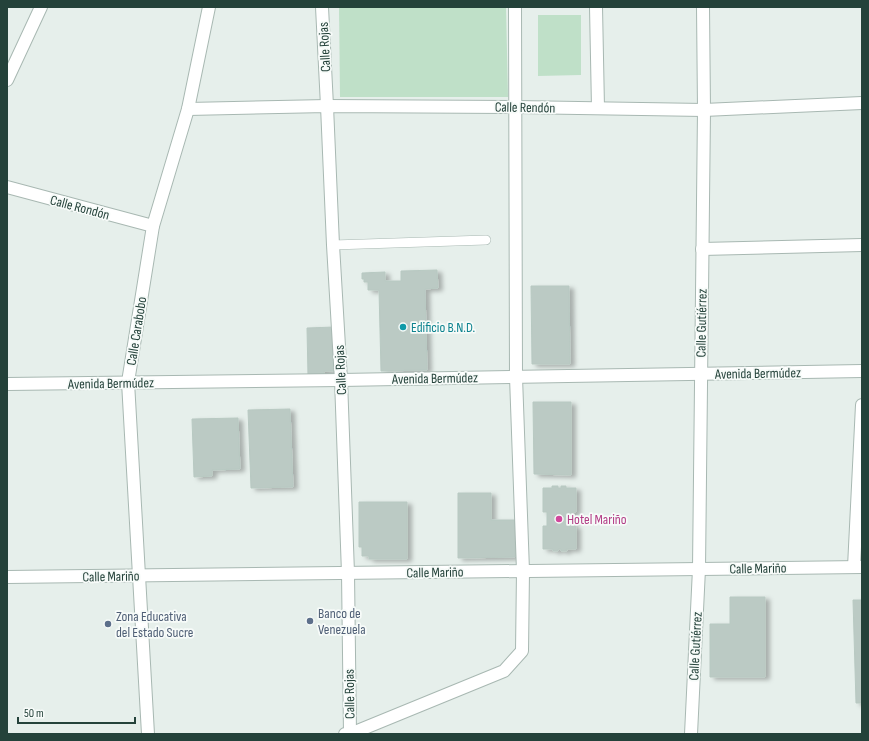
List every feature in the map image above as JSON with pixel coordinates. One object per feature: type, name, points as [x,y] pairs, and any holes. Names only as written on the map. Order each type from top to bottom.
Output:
[{"type":"street","points":[[7,80],[41,7]]},
{"type":"street","name":"Calle Carabobo","points":[[148,734],[128,382],[153,226],[188,110],[209,7]]},
{"type":"street","name":"Calle Rojas","points":[[322,7],[341,380],[348,573],[350,734]]},
{"type":"street","points":[[345,734],[350,734],[504,671],[522,651],[523,571],[516,377],[515,7]]},
{"type":"street","points":[[596,7],[598,108]]},
{"type":"street","name":"Calle Gutiérrez","points":[[691,734],[699,569],[704,110],[703,7]]},
{"type":"street","name":"Calle Rendón","points":[[188,110],[327,106],[704,110],[862,103]]},
{"type":"street","name":"Calle Rondón","points":[[7,187],[153,226]]},
{"type":"street","points":[[702,249],[862,245]]},
{"type":"street","name":"Avenida Bermúdez","points":[[7,384],[862,372]]},
{"type":"street","points":[[858,567],[862,404]]},
{"type":"street","name":"Calle Mariño","points":[[7,577],[858,567]]},
{"type":"lane","points":[[333,245],[486,240]]},
{"type":"green space","points":[[339,7],[506,7],[508,97],[340,97]]},
{"type":"green space","points":[[538,15],[581,15],[581,75],[538,76]]},
{"type":"building","name":"Edificio B.N.D.","points":[[437,270],[438,288],[425,289],[427,370],[381,371],[379,290],[368,290],[368,282],[364,282],[364,279],[362,279],[362,273],[385,272],[385,281],[401,281],[401,271]]},
{"type":"building","points":[[531,286],[569,286],[570,364],[532,364]]},
{"type":"building","points":[[334,327],[336,371],[324,371],[324,375],[308,376],[307,328]]},
{"type":"building","points":[[533,402],[571,402],[571,475],[534,474]]},
{"type":"building","points":[[290,409],[293,487],[251,488],[248,410]]},
{"type":"building","points":[[238,418],[240,469],[212,470],[212,476],[194,477],[192,419]]},
{"type":"building","name":"Hotel Mariño","points":[[552,486],[558,486],[558,488],[561,488],[561,486],[566,486],[566,488],[576,488],[576,512],[572,512],[572,526],[576,526],[576,549],[566,549],[567,551],[561,551],[561,549],[558,549],[558,551],[553,551],[553,549],[543,549],[543,526],[547,526],[547,512],[543,512],[543,488],[552,488]]},
{"type":"building","points":[[458,493],[491,493],[491,520],[515,520],[515,557],[458,558]]},
{"type":"building","points":[[359,502],[407,502],[407,559],[369,559],[369,556],[362,556],[362,547],[359,547]]},
{"type":"building","points":[[730,597],[765,597],[765,677],[710,677],[710,624],[730,624]]},
{"type":"building","points":[[853,600],[862,600],[862,703],[856,703]]},
{"type":"place","name":"Edificio B.N.D.","points":[[403,327]]},
{"type":"place","name":"Hotel Mariño","points":[[559,519]]},
{"type":"place","name":"Banco de Venezuela","points":[[310,621]]},
{"type":"place","name":"Zona Educativa del Estado Sucre","points":[[108,624]]}]
